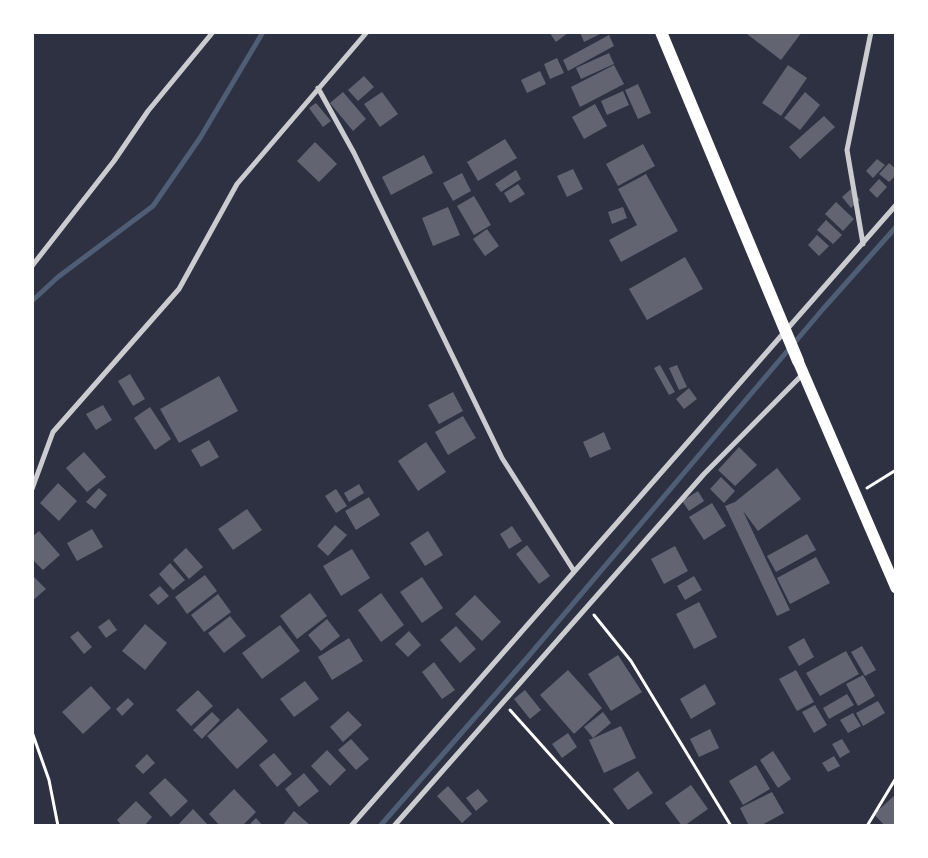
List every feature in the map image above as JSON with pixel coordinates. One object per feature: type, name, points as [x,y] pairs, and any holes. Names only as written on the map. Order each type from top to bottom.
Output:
[{"type":"highway","points":[[661,32],[801,367]]},
{"type":"main road","points":[[801,367],[896,588]]},
{"type":"street","points":[[32,266],[114,161],[148,111],[213,32]]},
{"type":"street","points":[[32,489],[54,432],[179,289],[237,184],[367,32]]},
{"type":"street","points":[[863,244],[847,150],[870,32]]},
{"type":"street","points":[[318,88],[354,153],[502,458],[574,571]]},
{"type":"street","points":[[351,826],[896,206]]},
{"type":"street","points":[[394,826],[704,474],[801,367]]},
{"type":"path","points":[[855,495],[896,470]]},
{"type":"path","points":[[587,606],[631,662],[731,826]]},
{"type":"path","points":[[503,702],[614,826]]},
{"type":"path","points":[[32,732],[49,780],[58,826]]},
{"type":"path","points":[[867,826],[896,778]]},
{"type":"building","points":[[549,32],[569,32],[556,42]]},
{"type":"building","points":[[580,32],[604,32],[584,42]]},
{"type":"building","points":[[749,32],[802,32],[781,60],[747,34]]},
{"type":"building","points":[[609,35],[614,46],[568,71],[563,60]]},
{"type":"building","points":[[609,53],[614,64],[581,79],[576,68]]},
{"type":"building","points":[[557,58],[564,73],[550,79],[544,64]]},
{"type":"building","points":[[614,65],[624,84],[580,107],[571,87]]},
{"type":"building","points":[[788,65],[807,78],[781,116],[762,103]]},
{"type":"building","points":[[540,71],[546,84],[527,93],[521,80]]},
{"type":"building","points":[[364,76],[374,87],[358,101],[348,90]]},
{"type":"building","points":[[638,84],[651,113],[638,119],[625,90]]},
{"type":"building","points":[[623,91],[629,105],[607,115],[601,101]]},
{"type":"building","points":[[343,92],[366,119],[353,131],[330,103]]},
{"type":"building","points":[[382,92],[398,114],[380,127],[364,104]]},
{"type":"building","points":[[805,92],[820,105],[800,130],[784,118]]},
{"type":"building","points":[[316,103],[331,121],[323,127],[309,108]]},
{"type":"building","points":[[595,104],[607,126],[584,139],[572,117]]},
{"type":"building","points":[[824,116],[835,127],[800,159],[789,147]]},
{"type":"building","points":[[505,139],[517,158],[478,181],[467,162]]},
{"type":"building","points":[[315,142],[337,164],[319,182],[297,161]]},
{"type":"building","points":[[643,144],[655,166],[618,186],[606,164]]},
{"type":"building","points":[[424,155],[433,173],[391,195],[382,177]]},
{"type":"building","points":[[877,159],[885,165],[873,178],[866,171]]},
{"type":"building","points":[[889,163],[896,169],[896,175],[889,182],[879,174]]},
{"type":"building","points":[[573,169],[583,189],[567,197],[557,176]]},
{"type":"building","points":[[516,170],[521,179],[501,192],[495,184]]},
{"type":"building","points":[[462,173],[471,191],[453,201],[443,183]]},
{"type":"building","points":[[646,174],[678,231],[621,262],[609,240],[637,225],[618,189]]},
{"type":"building","points":[[879,179],[887,187],[877,198],[869,190]]},
{"type":"building","points":[[518,184],[525,194],[510,203],[504,193]]},
{"type":"building","points":[[851,189],[860,200],[851,208],[842,197]]},
{"type":"building","points":[[474,196],[491,225],[474,235],[457,206]]},
{"type":"building","points":[[836,202],[854,219],[843,231],[825,214]]},
{"type":"building","points":[[448,207],[460,235],[433,246],[422,218]]},
{"type":"building","points":[[623,207],[627,218],[612,224],[608,212]]},
{"type":"building","points":[[826,220],[842,235],[833,244],[817,230]]},
{"type":"building","points":[[487,229],[499,246],[485,256],[473,239]]},
{"type":"building","points":[[817,235],[829,246],[819,256],[808,245]]},
{"type":"building","points":[[685,257],[703,289],[647,320],[629,289]]},
{"type":"building","points":[[660,365],[675,392],[669,395],[654,368]]},
{"type":"building","points":[[677,365],[687,387],[679,390],[669,368]]},
{"type":"building","points":[[130,374],[145,399],[133,406],[118,381]]},
{"type":"building","points":[[219,376],[238,411],[179,443],[160,409]]},
{"type":"building","points":[[689,388],[697,399],[684,409],[676,399]]},
{"type":"building","points":[[453,392],[463,411],[439,424],[428,405]]},
{"type":"building","points":[[103,405],[112,420],[96,430],[86,414]]},
{"type":"building","points":[[150,407],[171,439],[155,450],[134,418]]},
{"type":"building","points":[[463,416],[476,438],[448,455],[435,432]]},
{"type":"building","points":[[604,432],[611,449],[590,458],[583,442]]},
{"type":"building","points":[[209,440],[219,457],[201,467],[191,450]]},
{"type":"building","points":[[426,442],[446,472],[418,491],[398,461]]},
{"type":"building","points":[[739,447],[757,465],[735,486],[718,470]]},
{"type":"building","points":[[84,452],[106,477],[87,492],[66,468]]},
{"type":"building","points":[[777,468],[801,499],[758,531],[743,511],[790,610],[777,616],[725,506],[735,502]]},
{"type":"building","points":[[721,477],[735,491],[724,503],[710,489]]},
{"type":"building","points":[[58,483],[77,501],[59,521],[40,503]]},
{"type":"building","points":[[359,484],[364,493],[349,502],[344,493]]},
{"type":"building","points":[[99,488],[107,495],[95,509],[86,502]]},
{"type":"building","points":[[336,489],[347,506],[336,513],[325,496]]},
{"type":"building","points":[[698,491],[704,501],[689,511],[682,501]]},
{"type":"building","points":[[369,497],[380,515],[356,530],[345,511]]},
{"type":"building","points":[[712,503],[726,526],[704,540],[689,517]]},
{"type":"building","points":[[247,509],[262,530],[233,550],[218,529]]},
{"type":"building","points":[[335,525],[347,535],[328,556],[317,546]]},
{"type":"building","points":[[512,526],[522,541],[509,549],[500,534]]},
{"type":"building","points":[[92,529],[103,547],[77,561],[67,543]]},
{"type":"building","points":[[39,531],[60,555],[43,570],[32,559],[32,537]]},
{"type":"building","points":[[428,531],[443,555],[425,566],[410,543]]},
{"type":"building","points":[[807,534],[816,550],[776,572],[767,556]]},
{"type":"building","points":[[527,545],[550,576],[539,584],[516,554]]},
{"type":"building","points":[[675,546],[688,571],[664,584],[651,559]]},
{"type":"building","points":[[186,548],[203,567],[189,579],[173,560]]},
{"type":"building","points":[[352,549],[370,578],[341,596],[323,566]]},
{"type":"building","points":[[816,557],[830,583],[790,604],[777,578]]},
{"type":"building","points":[[170,563],[185,580],[173,590],[159,574]]},
{"type":"building","points":[[32,575],[46,589],[32,601]]},
{"type":"building","points":[[205,575],[217,591],[187,614],[175,597]]},
{"type":"building","points":[[694,576],[702,590],[685,600],[677,586]]},
{"type":"building","points":[[422,577],[443,608],[422,623],[400,592]]},
{"type":"building","points":[[160,586],[169,596],[158,605],[149,595]]},
{"type":"building","points":[[310,593],[327,616],[297,639],[280,616]]},
{"type":"building","points":[[381,593],[404,625],[381,642],[358,610]]},
{"type":"building","points":[[218,594],[231,612],[204,632],[191,615]]},
{"type":"building","points":[[475,595],[501,622],[482,641],[455,614]]},
{"type":"building","points":[[699,602],[717,637],[694,649],[676,614]]},
{"type":"building","points":[[230,616],[246,636],[224,653],[208,633]]},
{"type":"building","points":[[109,619],[117,630],[106,638],[98,627]]},
{"type":"building","points":[[327,619],[340,636],[321,651],[308,635]]},
{"type":"building","points":[[145,624],[167,643],[145,670],[122,651]]},
{"type":"building","points":[[280,625],[300,651],[262,679],[242,653]]},
{"type":"building","points":[[456,626],[476,649],[460,663],[440,640]]},
{"type":"building","points":[[78,631],[92,647],[84,654],[70,637]]},
{"type":"building","points":[[409,631],[421,645],[408,657],[395,644]]},
{"type":"building","points":[[349,638],[363,661],[332,680],[318,657]]},
{"type":"building","points":[[804,638],[814,657],[799,666],[788,647]]},
{"type":"building","points":[[862,646],[876,670],[865,676],[851,652]]},
{"type":"building","points":[[846,651],[859,674],[820,696],[806,673]]},
{"type":"building","points":[[618,655],[642,692],[611,711],[588,674]]},
{"type":"building","points":[[434,662],[455,690],[442,699],[422,672]]},
{"type":"building","points":[[568,670],[602,708],[574,734],[540,695]]},
{"type":"building","points":[[796,670],[814,702],[797,711],[779,679]]},
{"type":"building","points":[[863,675],[875,696],[858,706],[846,684]]},
{"type":"building","points":[[305,681],[319,699],[294,717],[280,699]]},
{"type":"building","points":[[705,684],[716,704],[691,719],[680,699]]},
{"type":"building","points":[[91,686],[111,708],[83,734],[62,712]]},
{"type":"building","points":[[198,690],[213,706],[191,726],[176,710]]},
{"type":"building","points":[[525,690],[541,710],[530,719],[514,699]]},
{"type":"building","points":[[847,694],[854,705],[829,719],[823,708]]},
{"type":"building","points":[[128,698],[134,704],[122,716],[116,709]]},
{"type":"building","points":[[878,701],[885,713],[863,726],[856,713]]},
{"type":"building","points":[[815,705],[827,725],[814,733],[802,712]]},
{"type":"building","points":[[238,708],[268,741],[237,769],[207,736]]},
{"type":"building","points":[[348,711],[362,725],[343,742],[330,727]]},
{"type":"building","points":[[212,712],[220,720],[202,739],[193,730]]},
{"type":"building","points":[[603,712],[611,723],[593,738],[584,727]]},
{"type":"building","points":[[853,713],[861,726],[848,733],[840,720]]},
{"type":"building","points":[[621,726],[636,758],[604,773],[589,740]]},
{"type":"building","points":[[710,729],[719,748],[699,757],[690,739]]},
{"type":"building","points":[[568,733],[577,747],[562,758],[552,744]]},
{"type":"building","points":[[351,739],[369,759],[356,770],[338,750]]},
{"type":"building","points":[[842,739],[850,752],[840,758],[832,744]]},
{"type":"building","points":[[327,750],[346,770],[330,786],[311,766]]},
{"type":"building","points":[[773,751],[791,779],[778,788],[760,760]]},
{"type":"building","points":[[274,753],[292,774],[277,787],[259,765]]},
{"type":"building","points":[[147,754],[155,763],[143,774],[135,766]]},
{"type":"building","points":[[834,756],[840,766],[828,772],[822,763]]},
{"type":"building","points":[[756,765],[770,789],[743,805],[729,781]]},
{"type":"building","points":[[638,771],[653,793],[628,810],[613,789]]},
{"type":"building","points":[[304,773],[319,791],[299,807],[285,789]]},
{"type":"building","points":[[165,778],[188,801],[171,817],[149,793]]},
{"type":"building","points":[[691,785],[708,809],[682,826],[665,803]]},
{"type":"building","points":[[448,786],[472,814],[462,823],[437,796]]},
{"type":"building","points":[[234,789],[256,812],[242,826],[220,826],[209,814]]},
{"type":"building","points":[[478,789],[488,801],[476,811],[466,798]]},
{"type":"building","points":[[772,792],[784,813],[760,826],[749,826],[740,808]]},
{"type":"building","points":[[896,794],[896,826],[885,826],[874,814]]},
{"type":"building","points":[[136,801],[152,817],[144,826],[122,826],[117,820]]},
{"type":"building","points":[[193,809],[209,826],[177,826]]},
{"type":"building","points":[[294,811],[311,826],[282,826]]},
{"type":"building","points":[[256,818],[263,826],[248,826]]},
{"type":"waterway","points":[[32,301],[58,277],[153,206],[200,138],[263,32]]},
{"type":"waterway","points":[[380,826],[527,658],[823,309],[896,227]]}]
